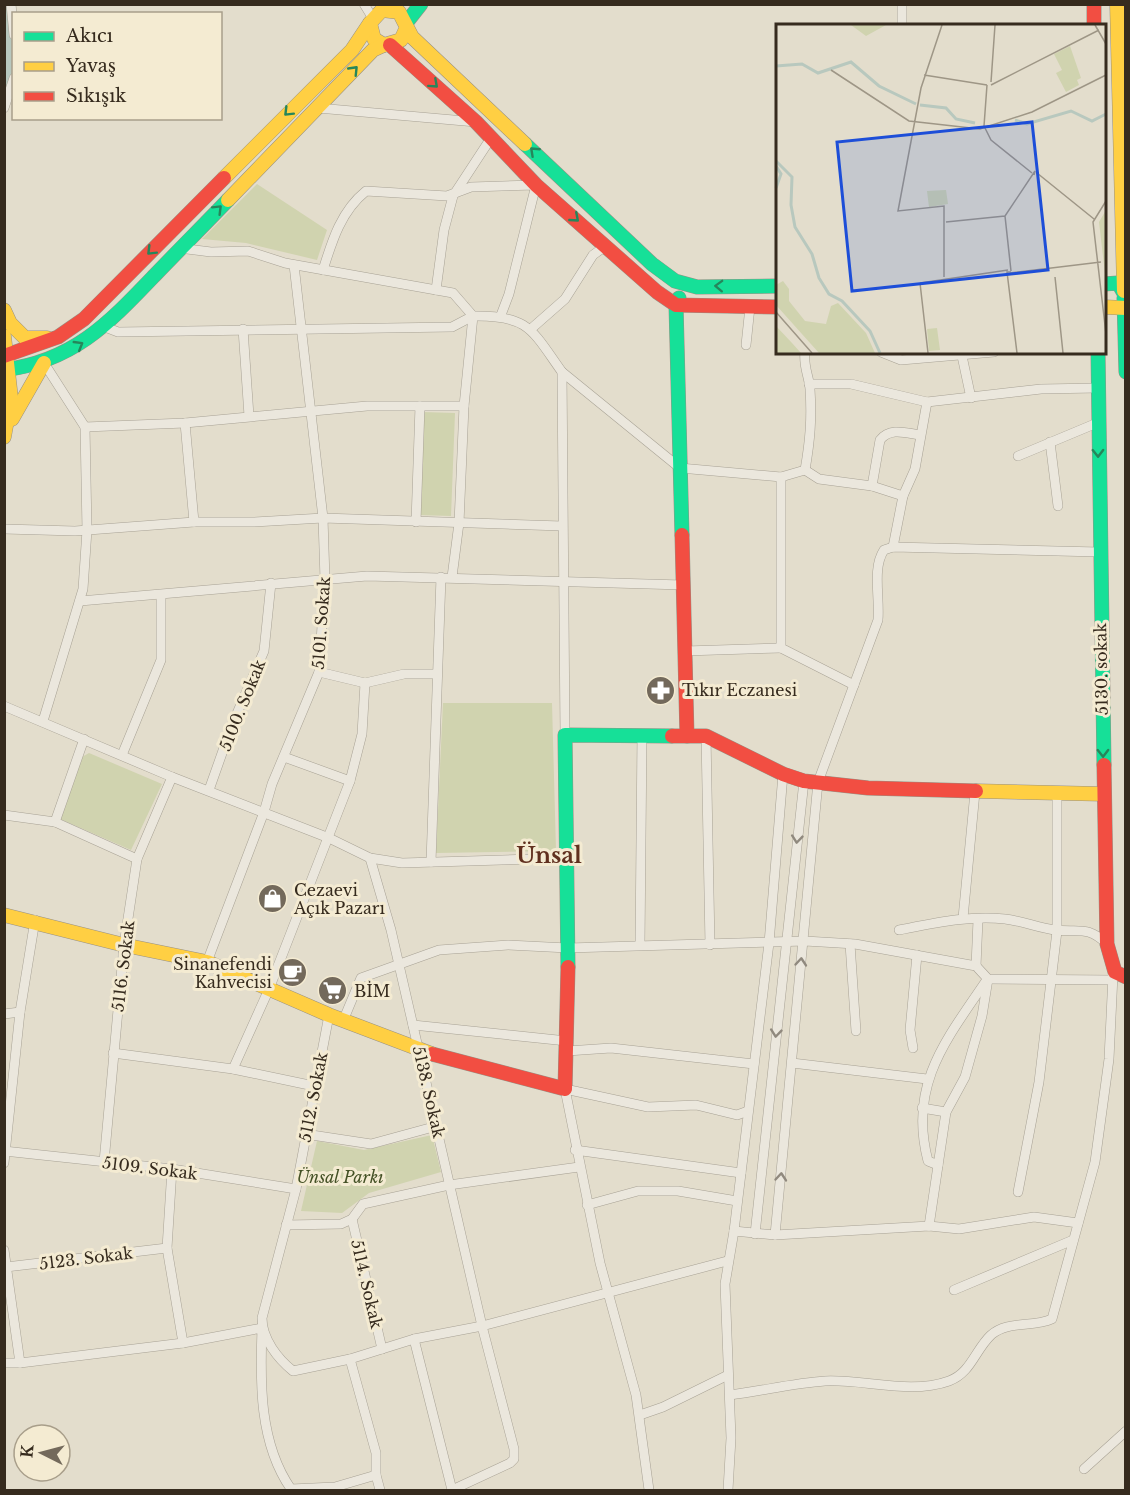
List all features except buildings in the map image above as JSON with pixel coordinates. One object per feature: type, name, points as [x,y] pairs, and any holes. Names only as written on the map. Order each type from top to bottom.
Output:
[{"type":"main road","points":[[6,363],[44,363],[76,347],[105,327],[373,50],[400,40],[406,26],[421,4]]},
{"type":"main road","points":[[1094,4],[1094,24]]},
{"type":"main road","points":[[1117,4],[1115,295],[1125,372]]},
{"type":"main road","points":[[380,11],[399,12],[406,26],[652,264],[674,280],[685,284],[776,286]]},
{"type":"main road","points":[[380,11],[374,39],[387,45],[476,122],[536,185],[607,245],[657,292],[676,304],[776,307]]},
{"type":"main road","points":[[6,363],[58,337],[84,319],[352,50],[380,11]]},
{"type":"main road","points":[[685,284],[676,304],[687,736]]},
{"type":"main road","points":[[4,310],[10,323],[25,338],[58,337]]},
{"type":"main road","points":[[4,336],[11,398],[4,438]]},
{"type":"main road","name":"5130. sokak","points":[[1098,354],[1097,423],[1107,944],[1117,976]]},
{"type":"main road","points":[[4,438],[22,397],[44,363]]},
{"type":"main road","points":[[4,915],[35,920],[124,945],[207,962],[343,1021],[420,1051],[565,1089],[568,948],[565,735],[706,736],[783,774],[811,781],[868,788],[1104,794]]},
{"type":"street","points":[[364,4],[380,11]]},
{"type":"street","points":[[902,4],[902,24]]},
{"type":"street","points":[[4,108],[12,84]]},
{"type":"street","points":[[318,108],[476,122]]},
{"type":"street","points":[[436,290],[444,230],[457,192],[491,138]]},
{"type":"street","points":[[323,270],[335,232],[354,200],[366,191],[447,196],[471,187],[536,185],[509,294],[501,315]]},
{"type":"street","points":[[532,328],[565,299],[593,255],[607,245]]},
{"type":"street","points":[[179,248],[211,252],[248,251],[294,265],[453,293],[473,316],[464,406],[459,523],[452,577]]},
{"type":"street","name":"5101. Sokak","points":[[207,962],[264,812],[272,784],[319,672],[324,580],[323,518],[294,265]]},
{"type":"street","points":[[746,345],[750,307]]},
{"type":"street","points":[[105,327],[118,333],[452,327],[473,316],[501,315],[532,328],[562,372],[680,468],[781,477],[805,470],[819,479],[872,486],[903,496]]},
{"type":"street","points":[[243,329],[249,416]]},
{"type":"street","points":[[805,354],[803,363],[809,384],[812,428],[805,470]]},
{"type":"street","points":[[886,354],[902,360],[978,354]]},
{"type":"street","points":[[962,356],[971,398]]},
{"type":"street","points":[[43,721],[80,601],[87,530],[85,427],[44,363]]},
{"type":"street","points":[[562,372],[565,735]]},
{"type":"street","points":[[809,384],[851,384],[927,402],[1041,389],[1097,388]]},
{"type":"street","points":[[893,547],[903,496],[915,469],[927,402]]},
{"type":"street","points":[[85,427],[185,423],[367,406],[464,406]]},
{"type":"street","points":[[416,522],[420,406]]},
{"type":"street","points":[[185,423],[194,522]]},
{"type":"street","points":[[1018,456],[1097,423]]},
{"type":"street","points":[[872,486],[879,440],[884,434],[893,432],[920,435]]},
{"type":"street","points":[[1050,442],[1058,506]]},
{"type":"street","points":[[781,477],[781,648]]},
{"type":"street","points":[[4,529],[87,530],[194,522],[254,522],[323,518],[562,525]]},
{"type":"street","points":[[755,1234],[785,942],[811,781],[854,685],[878,620],[880,596],[877,561],[884,550],[893,547],[1099,552]]},
{"type":"street","points":[[80,601],[160,596],[271,583],[367,576],[683,585]]},
{"type":"street","points":[[431,862],[436,674],[442,623],[441,577]]},
{"type":"street","name":"5100. Sokak","points":[[209,790],[232,725],[264,651],[271,583]]},
{"type":"street","points":[[122,754],[161,660],[160,596]]},
{"type":"street","points":[[685,651],[781,648],[854,685]]},
{"type":"street","points":[[319,672],[365,683],[404,674],[436,674]]},
{"type":"street","points":[[233,1069],[269,989],[350,781],[362,734],[365,683]]},
{"type":"street","points":[[4,706],[172,777],[329,838],[370,858],[402,863],[567,858]]},
{"type":"street","points":[[640,945],[642,734]]},
{"type":"street","points":[[706,736],[710,945]]},
{"type":"street","points":[[55,822],[84,740]]},
{"type":"street","points":[[284,757],[350,781]]},
{"type":"street","points":[[728,1491],[730,1395],[727,1261],[734,1231],[769,943],[783,774]]},
{"type":"street","name":"5116. Sokak","points":[[104,1162],[124,945],[137,859],[172,777]]},
{"type":"street","points":[[775,1235],[803,942],[811,781]]},
{"type":"street","points":[[963,918],[975,792]]},
{"type":"street","points":[[1018,1192],[1039,1082],[1057,931],[1057,793]]},
{"type":"street","points":[[4,815],[55,822],[137,859]]},
{"type":"street","name":"5138. Sokak","points":[[370,858],[391,930],[482,1326],[514,1449],[514,1459],[510,1463],[452,1490],[414,1339]]},
{"type":"street","points":[[899,930],[963,918],[1004,919],[1057,931],[1083,930],[1098,935],[1107,944]]},
{"type":"street","points":[[4,1163],[20,1012],[35,920]]},
{"type":"street","points":[[976,966],[978,920]]},
{"type":"street","points":[[343,1021],[362,978],[439,951],[508,945],[568,948],[785,942],[850,944],[976,966],[988,979],[1051,980],[1117,976],[1109,1059],[1095,1162],[1052,1318],[1042,1323],[1008,1326],[992,1335],[959,1377],[934,1384],[888,1386],[826,1381],[730,1395]]},
{"type":"street","points":[[850,944],[856,1031]]},
{"type":"street","points":[[914,1047],[910,1030],[917,955]]},
{"type":"street","points":[[938,1165],[928,1161],[924,1144],[922,1108],[927,1079],[962,1017],[988,979]]},
{"type":"street","points":[[929,1226],[946,1112],[965,1077],[982,1016],[988,979]]},
{"type":"street","points":[[4,1014],[20,1012]]},
{"type":"street","name":"5112. Sokak","points":[[329,1015],[296,1189],[262,1323],[263,1404],[271,1451],[280,1473],[291,1489],[335,1487],[376,1475]]},
{"type":"street","points":[[413,1025],[567,1046],[611,1048],[754,1064]]},
{"type":"street","points":[[113,1053],[233,1069],[314,1086]]},
{"type":"street","points":[[792,1063],[927,1079]]},
{"type":"street","points":[[649,1491],[640,1415],[587,1205],[565,1089],[648,1107],[696,1105],[737,1115],[748,1111]]},
{"type":"street","points":[[922,1108],[946,1112]]},
{"type":"street","points":[[305,1134],[371,1144],[437,1126]]},
{"type":"street","points":[[576,1150],[741,1173]]},
{"type":"street","name":"5109. Sokak","points":[[5,1151],[172,1169],[296,1189]]},
{"type":"street","points":[[286,1225],[341,1224],[352,1219],[363,1204],[449,1185],[579,1167]]},
{"type":"street","points":[[172,1169],[167,1248],[183,1342]]},
{"type":"street","points":[[587,1205],[638,1191],[678,1191],[737,1202]]},
{"type":"street","points":[[734,1231],[775,1235],[929,1226],[959,1229],[1034,1217],[1078,1223]]},
{"type":"street","name":"5114. Sokak","points":[[352,1219],[382,1349]]},
{"type":"street","points":[[954,1290],[1073,1240]]},
{"type":"street","name":"5123. Sokak","points":[[6,1267],[167,1248]]},
{"type":"street","points":[[4,1250],[20,1364]]},
{"type":"street","points":[[4,1363],[20,1364],[183,1342],[262,1323],[279,1360],[293,1371],[350,1359],[414,1339],[482,1326],[727,1261]]},
{"type":"street","points":[[350,1359],[376,1453],[376,1475],[380,1491]]},
{"type":"street","points":[[640,1415],[663,1407],[728,1375]]},
{"type":"street","points":[[1084,1469],[1125,1431]]},
{"type":"green space","points":[[257,184],[327,230],[317,260],[246,243],[202,239]]},
{"type":"green space","points":[[422,412],[455,413],[451,516],[418,515]]},
{"type":"green space","points":[[443,703],[552,703],[556,851],[436,853]]},
{"type":"green space","points":[[89,753],[162,784],[131,850],[60,819],[82,757]]},
{"type":"green space","name":"Ünsal Parkı","points":[[432,1135],[441,1172],[369,1193],[342,1213],[301,1211],[317,1141],[364,1150]]},
{"type":"waterway","points":[[6,4],[9,83],[7,90]]},
{"type":"traffic: fast","points":[[406,23],[421,4]]},
{"type":"traffic: fast","points":[[525,144],[652,264],[675,281],[697,287],[776,286]]},
{"type":"traffic: fast","points":[[4,370],[51,358],[88,337],[122,309],[228,200]]},
{"type":"traffic: fast","points":[[1106,284],[1118,283],[1125,295]]},
{"type":"traffic: fast","points":[[679,298],[676,305],[682,535]]},
{"type":"traffic: fast","points":[[1124,298],[1126,372]]},
{"type":"traffic: fast","points":[[1098,354],[1104,765]]},
{"type":"traffic: fast","points":[[568,967],[565,735],[672,736]]},
{"type":"traffic: slow","points":[[1117,4],[1124,291]]},
{"type":"traffic: slow","points":[[406,29],[401,40],[384,45],[374,39],[370,23],[382,10],[399,12],[412,37],[525,144]]},
{"type":"traffic: slow","points":[[224,178],[352,50],[370,23]]},
{"type":"traffic: slow","points":[[228,200],[373,50],[384,45]]},
{"type":"traffic: slow","points":[[1106,307],[1126,308]]},
{"type":"traffic: slow","points":[[4,310],[10,323],[25,338],[47,338]]},
{"type":"traffic: slow","points":[[4,336],[11,398],[4,437]]},
{"type":"traffic: slow","points":[[12,419],[44,363]]},
{"type":"traffic: slow","points":[[976,791],[1104,794]]},
{"type":"traffic: slow","points":[[4,915],[124,945],[207,962],[329,1015],[432,1054]]},
{"type":"traffic: jam","points":[[1094,4],[1094,24]]},
{"type":"traffic: jam","points":[[390,45],[476,122],[536,185],[657,292],[676,305],[776,307]]},
{"type":"traffic: jam","points":[[4,356],[58,337],[84,319],[224,178]]},
{"type":"traffic: jam","points":[[682,535],[687,736]]},
{"type":"traffic: jam","points":[[672,736],[706,736],[783,774],[804,781],[868,788],[976,791]]},
{"type":"traffic: jam","points":[[1104,765],[1107,944],[1115,972],[1126,977]]},
{"type":"traffic: jam","points":[[432,1054],[565,1089],[568,967]]},
{"type":"place","name":"Tıkır Eczanesi","points":[[661,690]]},
{"type":"place","name":"Cezaevi Açık Pazarı","points":[[273,899]]},
{"type":"place","name":"Sinanefendi Kahvecisi","points":[[293,973]]},
{"type":"place","name":"BİM","points":[[333,991]]},
{"type":"district","name":"Ünsal","points":[[549,855]]}]
